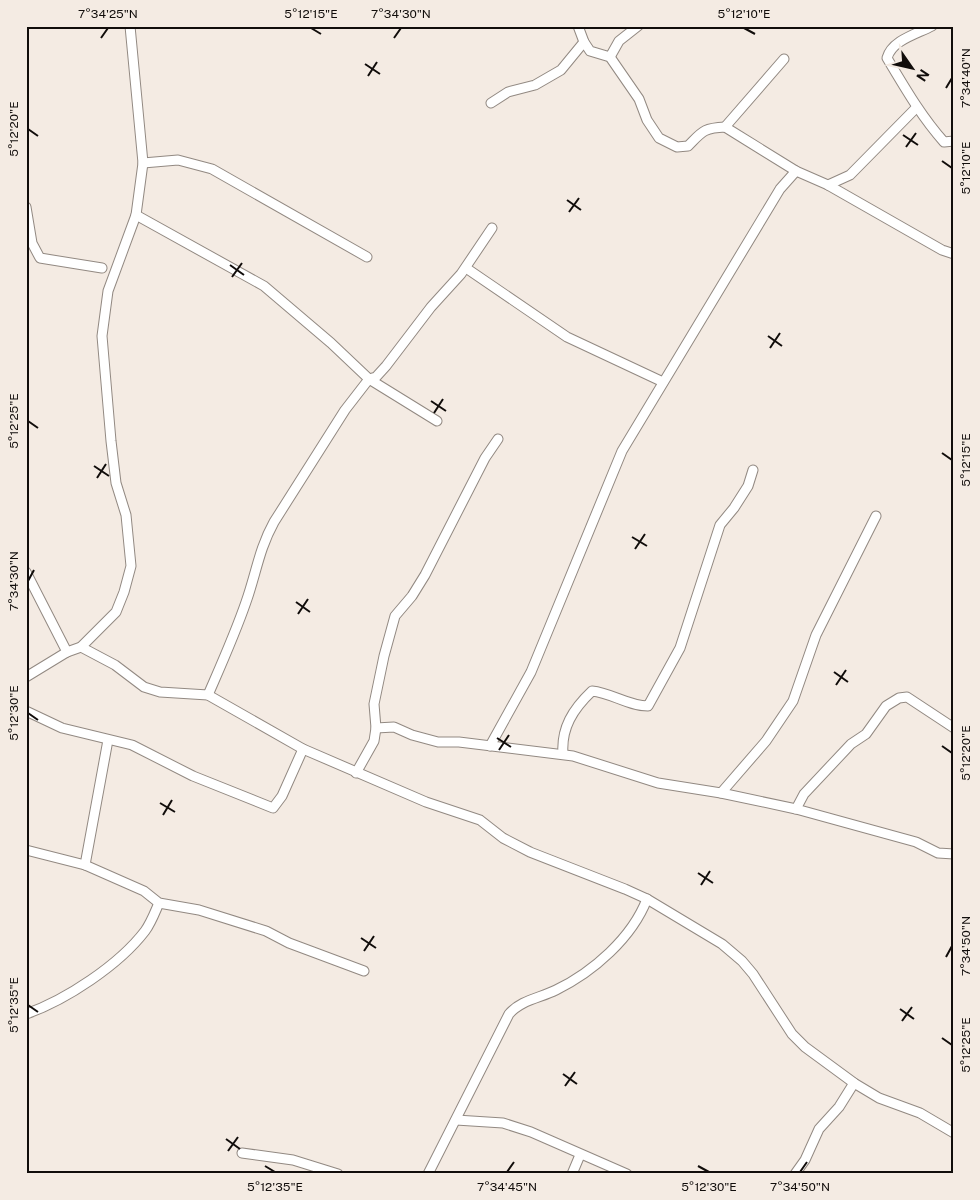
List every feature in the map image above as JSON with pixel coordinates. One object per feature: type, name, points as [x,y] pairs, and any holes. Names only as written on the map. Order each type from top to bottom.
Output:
[{"type":"street","points":[[26,677],[68,652],[81,647],[116,612],[131,566],[126,515],[116,483],[102,336],[108,291],[136,215],[143,163],[130,26]]},
{"type":"street","points":[[578,26],[584,42],[590,51],[610,57],[639,99],[647,120],[659,138],[677,147],[688,146],[700,132],[711,128],[725,127],[796,171],[828,185],[942,250],[954,254]]},
{"type":"street","points":[[610,57],[619,41],[638,26]]},
{"type":"street","points":[[932,26],[896,44],[889,52],[888,58],[916,108],[944,142],[954,140]]},
{"type":"street","points":[[491,103],[508,92],[535,85],[561,70],[584,42]]},
{"type":"street","points":[[725,127],[784,59]]},
{"type":"street","points":[[828,185],[850,174],[916,108]]},
{"type":"street","points":[[143,163],[178,160],[212,169],[367,257]]},
{"type":"street","points":[[490,746],[531,672],[622,451],[780,189],[796,171]]},
{"type":"street","points":[[26,207],[32,244],[40,258],[102,268]]},
{"type":"street","points":[[136,215],[264,286],[318,330],[369,379],[437,421]]},
{"type":"street","points":[[208,696],[238,625],[263,541],[345,410],[369,379],[376,377],[386,366],[431,307],[466,268],[492,228]]},
{"type":"street","points":[[466,268],[568,337],[663,382]]},
{"type":"street","points":[[356,773],[371,749],[376,728],[374,704],[395,616],[421,582],[485,458],[498,439]]},
{"type":"street","points":[[562,754],[562,738],[569,719],[582,700],[592,691],[605,692],[637,706],[648,706],[657,694],[680,648],[720,525],[739,501],[748,486],[753,470]]},
{"type":"street","points":[[721,793],[766,741],[793,701],[816,635],[876,516]]},
{"type":"street","points":[[26,572],[68,652]]},
{"type":"street","points":[[81,647],[115,665],[144,686],[160,692],[208,696],[303,749],[426,802],[480,820],[503,838],[530,852],[626,888],[647,899],[722,944],[742,961],[754,974],[792,1034],[806,1047],[854,1083],[879,1098],[920,1113],[954,1133]]},
{"type":"street","points":[[796,809],[804,794],[851,744],[866,734],[886,706],[893,701],[907,698],[954,728]]},
{"type":"street","points":[[26,711],[62,728],[132,746],[193,776],[273,808],[282,796],[303,749]]},
{"type":"street","points":[[376,728],[394,727],[412,735],[438,742],[562,754],[591,761],[658,783],[721,793],[796,809],[916,842],[938,853],[954,854]]},
{"type":"street","points":[[85,865],[108,740]]},
{"type":"street","points":[[26,850],[85,865],[144,891],[159,904],[199,910],[266,931],[289,943],[364,971]]},
{"type":"street","points":[[428,1174],[509,1014],[521,1004],[556,990],[596,963],[625,936],[642,912],[647,899]]},
{"type":"street","points":[[26,1014],[40,1009],[80,986],[115,961],[146,930],[159,904]]},
{"type":"street","points":[[795,1174],[805,1160],[819,1129],[839,1107],[854,1083]]},
{"type":"street","points":[[456,1120],[503,1123],[531,1132],[627,1174]]},
{"type":"street","points":[[242,1153],[294,1160],[338,1174]]},
{"type":"street","points":[[572,1174],[580,1155]]}]
